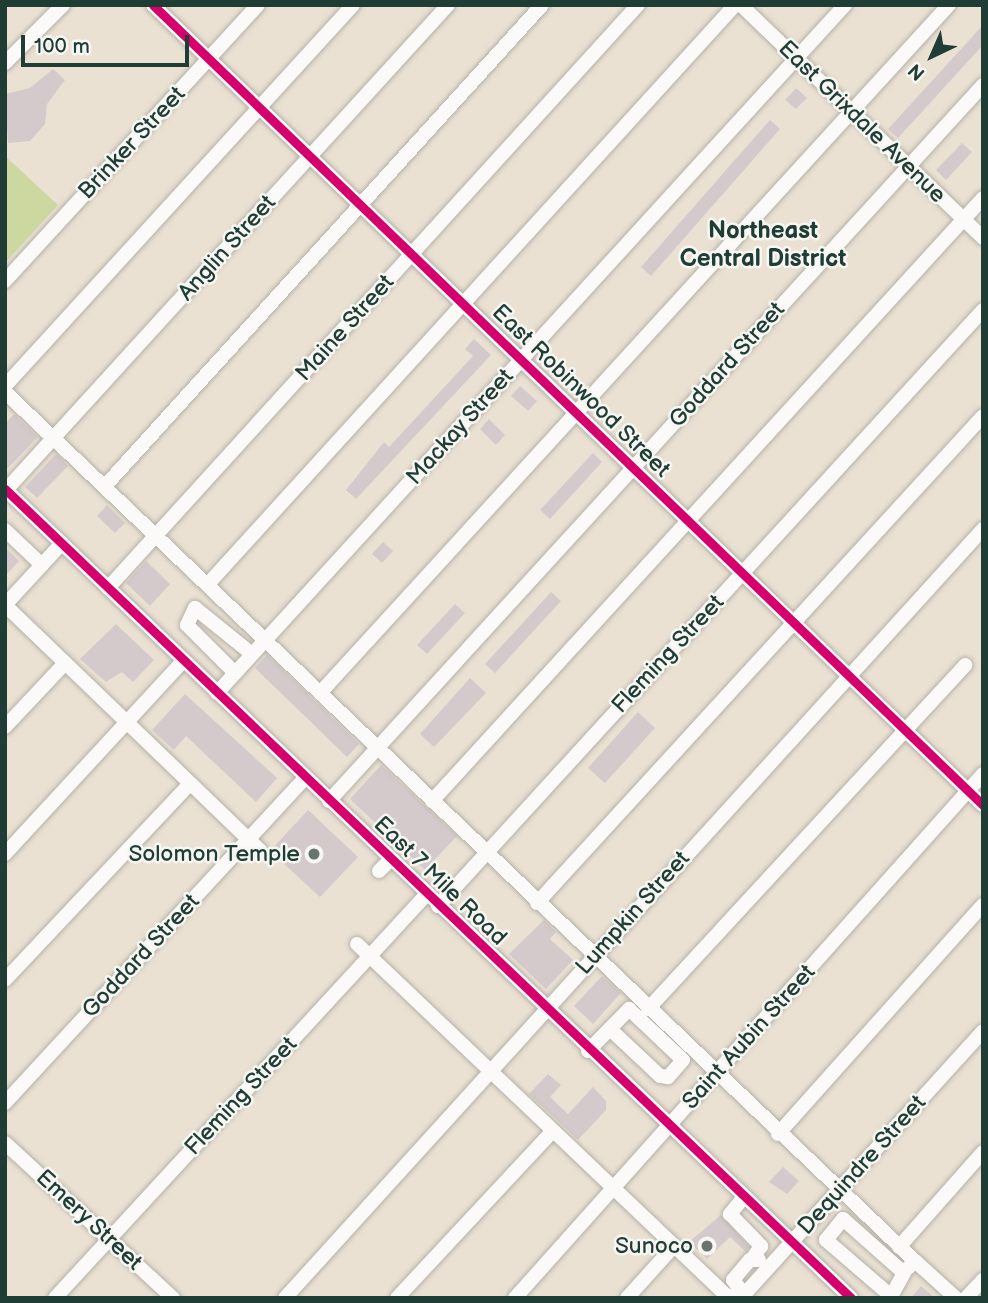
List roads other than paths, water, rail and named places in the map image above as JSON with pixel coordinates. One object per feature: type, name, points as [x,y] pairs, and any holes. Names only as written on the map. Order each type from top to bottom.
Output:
[{"type":"street","points":[[5,63],[63,5]]},
{"type":"street","name":"Brinker Street","points":[[5,281],[258,5]]},
{"type":"street","points":[[5,386],[353,5]]},
{"type":"street","name":"Anglin Street","points":[[6,489],[448,5]]},
{"type":"street","points":[[105,486],[542,5]]},
{"type":"street","name":"Maine Street","points":[[108,588],[638,5]]},
{"type":"street","points":[[208,584],[735,5]]},
{"type":"street","name":"East Grixdale Avenue","points":[[741,5],[983,238]]},
{"type":"street","name":"Mackay Street","points":[[217,693],[845,5]]},
{"type":"street","points":[[320,693],[949,5]]},
{"type":"street","name":"East Robinwood Street","points":[[156,6],[983,804]]},
{"type":"street","name":"Goddard Street","points":[[329,801],[983,85]]},
{"type":"street","points":[[432,801],[983,198]]},
{"type":"street","name":"Fleming Street","points":[[438,906],[983,310]]},
{"type":"street","points":[[5,392],[156,534],[838,1192],[956,1298]]},
{"type":"street","points":[[537,903],[983,416]]},
{"type":"street","name":"East 7 Mile Road","points":[[6,489],[668,1128],[851,1298]]},
{"type":"street","name":"Lumpkin Street","points":[[285,1298],[983,529]]},
{"type":"street","points":[[5,530],[42,565]]},
{"type":"street","points":[[62,543],[5,605],[261,851]]},
{"type":"street","points":[[235,673],[187,625],[195,608],[253,654]]},
{"type":"street","points":[[5,854],[183,660]]},
{"type":"street","points":[[5,727],[65,663]]},
{"type":"street","points":[[648,1009],[965,665]]},
{"type":"street","name":"Saint Aubin Street","points":[[514,1298],[615,1189],[983,774]]},
{"type":"street","name":"Goddard Street","points":[[5,1103],[305,778]]},
{"type":"street","points":[[5,980],[190,785]]},
{"type":"street","points":[[379,871],[390,860]]},
{"type":"street","points":[[393,885],[404,873]]},
{"type":"street","name":"Fleming Street","points":[[55,1298],[426,895]]},
{"type":"street","points":[[778,1134],[983,905]]},
{"type":"street","points":[[357,944],[726,1295],[743,1296]]},
{"type":"street","points":[[588,1051],[629,1009],[683,1060],[674,1072],[660,1076],[610,1029]]},
{"type":"street","name":"Dequindre Street","points":[[743,1296],[983,1031]]},
{"type":"street","points":[[397,1298],[552,1132]]},
{"type":"street","name":"Emery Street","points":[[5,1143],[173,1298]]},
{"type":"street","points":[[899,1247],[983,1152]]},
{"type":"street","points":[[743,1198],[730,1216],[761,1249],[733,1280],[743,1296]]},
{"type":"street","points":[[905,1273],[843,1219],[826,1240],[891,1296],[915,1261]]},
{"type":"street","points":[[757,1242],[772,1226]]},
{"type":"street","points":[[627,1298],[674,1246]]},
{"type":"street","points":[[753,1258],[769,1268]]},
{"type":"street","points":[[966,1298],[983,1280]]},
{"type":"place","name":"Solomon Temple","points":[[314,854]]},
{"type":"place","name":"Sunoco","points":[[707,1246]]},
{"type":"district","name":"Northeast Central District","points":[[763,245]]}]
